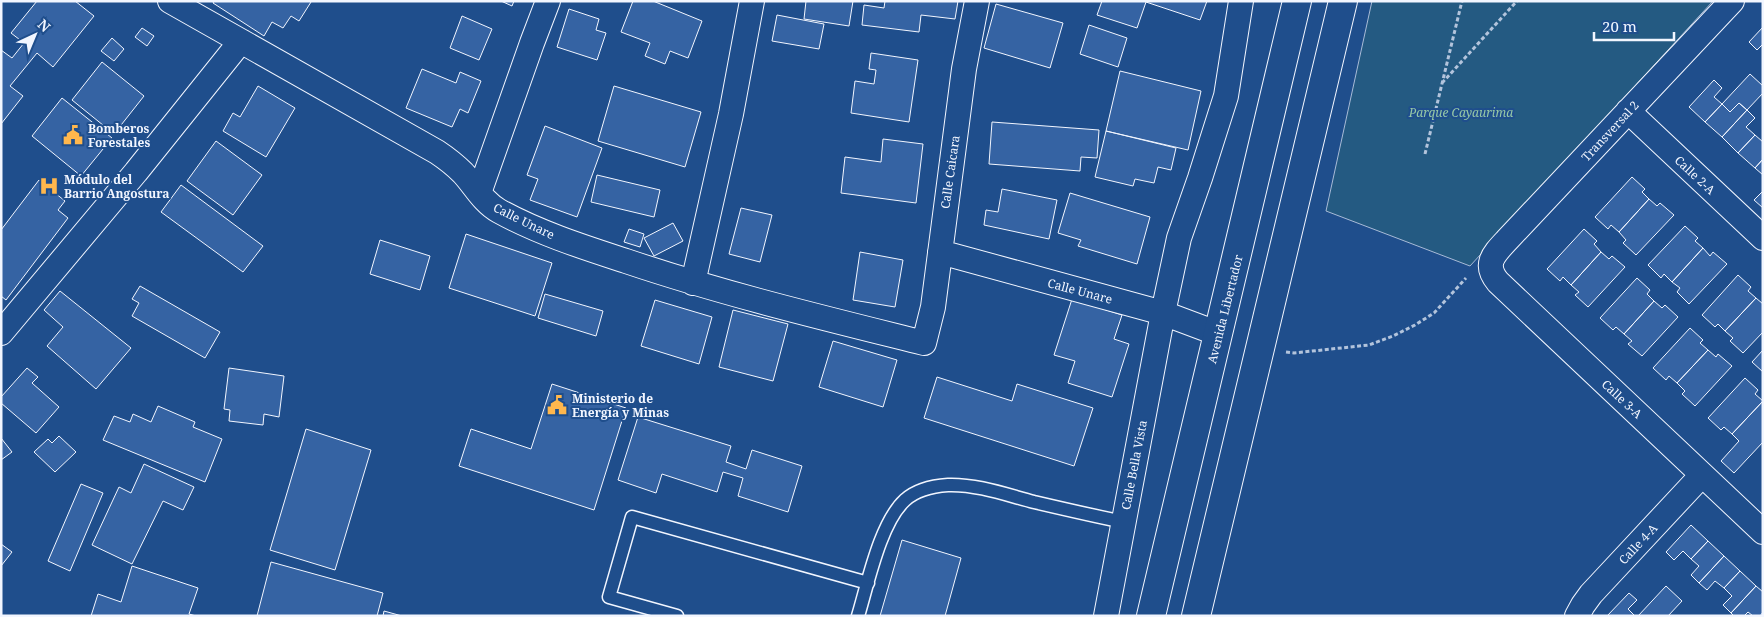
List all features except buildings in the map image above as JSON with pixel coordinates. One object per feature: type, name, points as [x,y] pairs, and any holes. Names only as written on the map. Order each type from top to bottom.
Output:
[{"type":"main road","name":"Avenida Libertador","points":[[1151,616],[1298,1]]},
{"type":"main road","points":[[1196,616],[1343,1]]},
{"type":"main road","points":[[1219,334],[1261,349]]},
{"type":"street","name":"Calle Unare","points":[[170,1],[437,152],[458,168],[479,193],[498,210],[544,233],[638,266],[775,306],[924,342]]},
{"type":"street","points":[[479,193],[548,1]]},
{"type":"street","points":[[693,282],[731,114],[752,1]]},
{"type":"street","name":"Calle Caicara","points":[[924,342],[933,308],[964,69],[977,1]]},
{"type":"street","points":[[1163,314],[1179,238],[1226,96],[1241,1]]},
{"type":"street","name":"Transversal 2","points":[[1490,262],[1507,240],[1732,1]]},
{"type":"street","points":[[1,333],[136,172],[241,41]]},
{"type":"street","name":"Calle 2-A","points":[[1628,111],[1763,238]]},
{"type":"street","name":"Calle Unare","points":[[940,252],[1163,314],[1219,334]]},
{"type":"street","name":"Calle 3-A","points":[[1490,262],[1492,276],[1498,282],[1763,532]]},
{"type":"street","name":"Calle Bella Vista","points":[[1106,616],[1163,314]]},
{"type":"street","name":"Calle 4-A","points":[[1577,616],[1591,594],[1702,475]]},
{"type":"lane","points":[[858,616],[881,541],[890,520],[904,500],[924,490],[950,485],[993,491],[1124,522]]},
{"type":"lane","points":[[677,616],[609,597],[632,517],[868,584]]},
{"type":"path","points":[[1425,154],[1462,1]]},
{"type":"path","points":[[1442,83],[1517,1]]},
{"type":"path","points":[[1261,349],[1294,353],[1339,349],[1368,345],[1393,336],[1434,313],[1473,272],[1490,262]]},
{"type":"green space","name":"Parque Cayaurima","points":[[1372,1],[1713,1],[1470,266],[1326,211]]},
{"type":"place","name":"Bomberos Forestales","points":[[73,135]]},
{"type":"place","name":"Módulo del Barrio Angostura","points":[[49,186]]},
{"type":"place","name":"Ministerio de Energía y Minas","points":[[557,405]]}]
